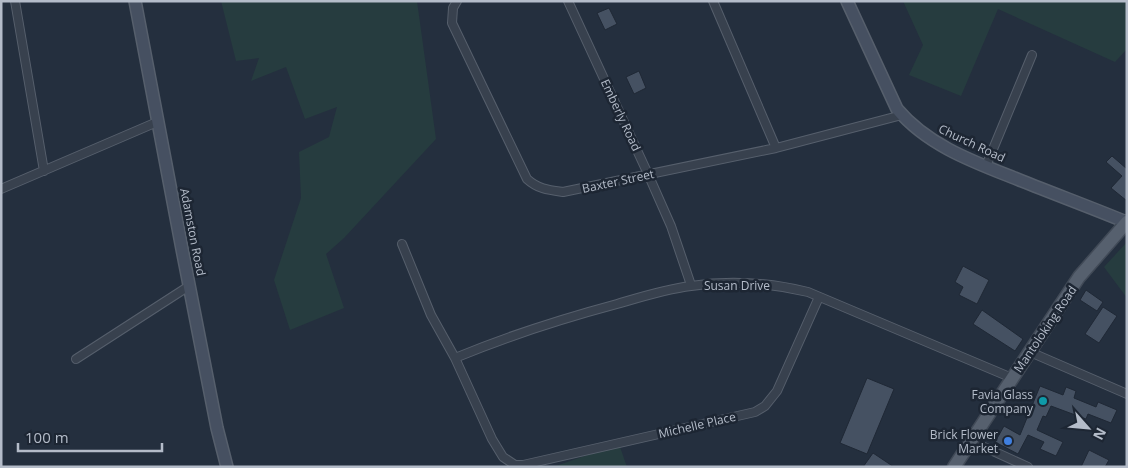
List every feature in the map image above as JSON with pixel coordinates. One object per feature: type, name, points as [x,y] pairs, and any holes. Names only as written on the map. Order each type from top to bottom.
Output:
[{"type":"main road","name":"Mantoloking Road","points":[[954,467],[1079,277],[1127,222]]},
{"type":"street","points":[[16,1],[44,171]]},
{"type":"street","name":"Adamston Road","points":[[135,1],[217,428],[227,467]]},
{"type":"street","name":"Baxter Street","points":[[457,1],[453,8],[452,23],[527,179],[540,189],[563,192],[776,148],[902,115]]},
{"type":"street","name":"Emberly Road","points":[[568,1],[671,226],[691,285]]},
{"type":"street","points":[[713,1],[776,148]]},
{"type":"street","name":"Church Road","points":[[847,1],[897,109],[925,136],[945,148],[986,166],[1127,222]]},
{"type":"street","points":[[986,166],[1032,55]]},
{"type":"street","points":[[1,189],[157,122]]},
{"type":"street","points":[[402,244],[432,315],[454,358]]},
{"type":"street","name":"Susan Drive","points":[[454,358],[560,319],[691,285],[740,283],[784,286],[808,292],[1012,378]]},
{"type":"street","points":[[76,359],[189,286]]},
{"type":"street","name":"Michelle Place","points":[[454,358],[492,439],[503,457],[516,465],[523,465],[755,412],[765,406],[777,391],[819,297]]},
{"type":"street","points":[[1030,352],[1127,394]]},
{"type":"street","points":[[971,441],[1028,467]]},
{"type":"green space","points":[[221,1],[417,1],[436,139],[344,238],[326,254],[344,308],[290,330],[274,280],[301,198],[299,152],[329,137],[337,107],[305,119],[286,67],[251,81],[259,58],[236,61]]},
{"type":"green space","points":[[903,1],[1127,1],[1127,49],[1115,62],[998,9],[961,96],[909,75],[923,45]]},
{"type":"green space","points":[[1127,242],[1127,298],[1104,267]]},
{"type":"green space","points":[[619,444],[627,467],[553,467]]},
{"type":"building","points":[[609,8],[617,24],[605,30],[597,13]]},
{"type":"building","points":[[639,71],[646,88],[634,94],[626,77]]},
{"type":"building","points":[[1112,156],[1127,169],[1127,201],[1111,188],[1122,176],[1106,162]]},
{"type":"building","points":[[963,266],[989,280],[977,304],[959,295],[963,287],[955,282]]},
{"type":"building","points":[[1086,290],[1103,302],[1097,311],[1080,300]]},
{"type":"building","points":[[1103,307],[1117,316],[1099,343],[1085,334]]},
{"type":"building","points":[[982,310],[1023,339],[1015,351],[973,324]]},
{"type":"building","points":[[867,378],[894,389],[867,454],[840,443]]},
{"type":"building","points":[[1040,386],[1063,395],[1066,387],[1076,391],[1074,398],[1096,407],[1098,402],[1117,410],[1111,423],[1088,414],[1086,419],[1051,406],[1046,417],[1043,416],[1037,430],[1063,442],[1056,456],[1040,449],[1044,442],[1028,435],[1018,454],[995,442],[1004,426],[1020,435]]},
{"type":"building","points":[[1089,450],[1109,460],[1105,467],[1081,467]]},
{"type":"building","points":[[873,453],[894,467],[863,467]]},
{"type":"place","name":"Favia Glass Company","points":[[1043,401]]},
{"type":"place","name":"Brick Flower Market","points":[[1008,441]]}]
